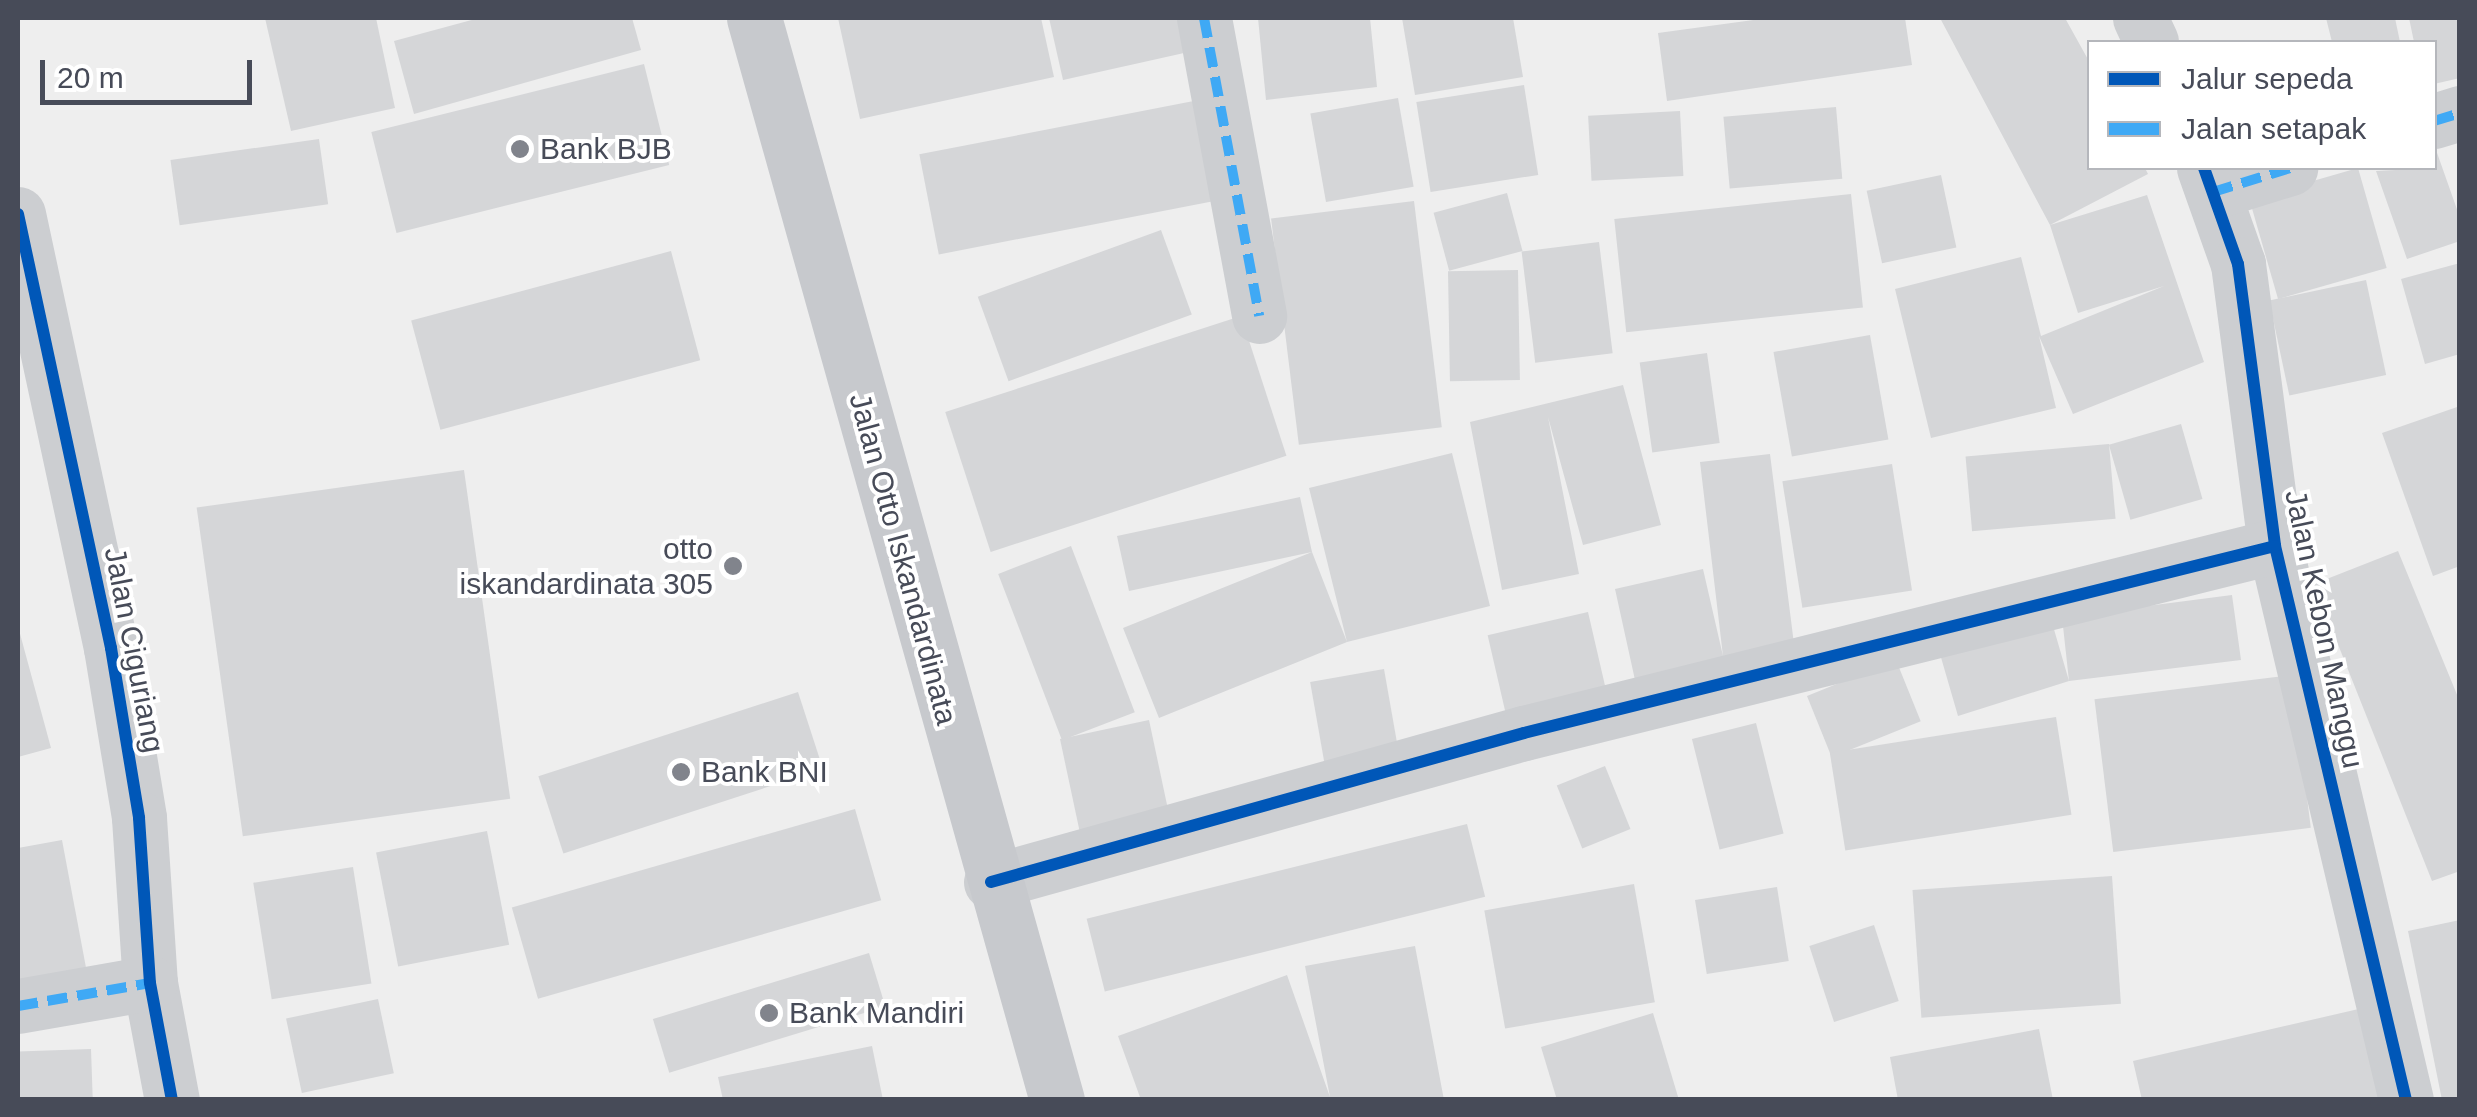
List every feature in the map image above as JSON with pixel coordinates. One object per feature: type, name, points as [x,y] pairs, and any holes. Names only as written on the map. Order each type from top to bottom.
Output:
[{"type":"main road","name":"Jalan Otto Iskandardinata","points":[[754,18],[991,882],[1057,1100]]},
{"type":"street","points":[[1204,18],[1259,316]]},
{"type":"street","points":[[2208,180],[2276,170]]},
{"type":"street","name":"Jalan Kebon Manggu","points":[[2208,180],[2238,264],[2275,546],[2406,1100]]},
{"type":"street","name":"Jalan Ciguriang","points":[[18,214],[111,648],[139,818],[150,983],[172,1100]]},
{"type":"street","points":[[991,882],[1524,734],[2275,546]]},
{"type":"street","points":[[18,1006],[150,983]]},
{"type":"building","points":[[265,18],[376,18],[395,108],[291,131]]},
{"type":"building","points":[[479,18],[632,18],[641,50],[414,114],[394,41]]},
{"type":"building","points":[[838,18],[1041,18],[1054,77],[860,119]]},
{"type":"building","points":[[1049,18],[1195,18],[1202,49],[1063,80]]},
{"type":"building","points":[[1258,18],[1370,18],[1377,87],[1266,100]]},
{"type":"building","points":[[1402,18],[1513,18],[1523,77],[1415,95]]},
{"type":"building","points":[[1768,18],[1905,18],[1912,65],[1667,101],[1658,33]]},
{"type":"building","points":[[1940,18],[2065,18],[2087,58],[2087,170],[2146,170],[2148,174],[2050,225]]},
{"type":"building","points":[[2326,18],[2395,18],[2400,40],[2332,40]]},
{"type":"building","points":[[2409,18],[2460,18],[2460,78],[2437,83],[2437,40],[2414,40]]},
{"type":"building","name":"Bank BJB","points":[[644,64],[669,165],[397,233],[371,132]]},
{"type":"building","points":[[1524,85],[1538,175],[1431,192],[1416,102]]},
{"type":"building","points":[[1398,98],[1414,187],[1326,202],[1310,113]]},
{"type":"building","points":[[1204,99],[1223,199],[939,254],[919,154]]},
{"type":"building","points":[[1836,107],[1842,179],[1730,189],[1723,117]]},
{"type":"building","points":[[1680,111],[1683,176],[1592,181],[1588,116]]},
{"type":"building","points":[[319,139],[328,204],[180,225],[170,160]]},
{"type":"building","points":[[2437,153],[2460,218],[2460,241],[2407,259],[2376,171],[2437,170]]},
{"type":"building","points":[[2359,170],[2387,268],[2278,299],[2249,199]]},
{"type":"building","points":[[1941,175],[1956,247],[1882,263],[1867,191]]},
{"type":"building","points":[[1507,193],[1523,251],[1449,271],[1434,213]]},
{"type":"building","points":[[1851,194],[1863,307],[1626,332],[1614,219]]},
{"type":"building","points":[[2147,195],[2204,362],[2073,414],[2039,336],[2056,408],[1931,438],[1895,289],[2021,257],[2041,336],[2164,286],[2078,313],[2050,225]]},
{"type":"building","points":[[1414,201],[1442,427],[1299,445],[1271,219]]},
{"type":"building","points":[[1161,230],[1192,315],[1009,381],[978,297]]},
{"type":"building","points":[[1599,242],[1613,353],[1535,363],[1522,252]]},
{"type":"building","points":[[671,251],[700,360],[440,430],[411,321]]},
{"type":"building","points":[[2460,263],[2460,354],[2425,364],[2401,279]]},
{"type":"building","points":[[1518,270],[1520,380],[1450,381],[1448,271]]},
{"type":"building","points":[[2366,280],[2386,375],[2289,395],[2269,301]]},
{"type":"building","points":[[1241,316],[1286,456],[991,552],[945,412]]},
{"type":"building","points":[[1870,335],[1888,439],[1792,456],[1773,352]]},
{"type":"building","points":[[1707,353],[1720,443],[1652,453],[1640,362]]},
{"type":"building","points":[[1623,385],[1661,525],[1583,545],[1548,417],[1579,574],[1502,590],[1470,422]]},
{"type":"building","points":[[2460,406],[2460,566],[2433,576],[2382,433]]},
{"type":"building","points":[[2181,424],[2202,499],[2130,520],[2109,445]]},
{"type":"building","points":[[2109,444],[2116,519],[1972,531],[1966,457]]},
{"type":"building","points":[[1452,453],[1490,606],[1347,642],[1309,488]]},
{"type":"building","points":[[1770,454],[1794,644],[1635,680],[1615,589],[1703,569],[1723,656],[1700,462]]},
{"type":"building","points":[[1892,464],[1912,590],[1802,608],[1782,481]]},
{"type":"building","points":[[464,470],[510,799],[243,836],[197,508]]},
{"type":"building","points":[[1300,497],[1312,552],[1129,591],[1117,536]]},
{"type":"building","points":[[1071,546],[1135,712],[1062,740],[998,574]]},
{"type":"building","points":[[2398,551],[2460,702],[2460,871],[2432,881],[2314,584]]},
{"type":"building","points":[[1312,552],[1347,642],[1159,718],[1123,628]]},
{"type":"building","points":[[2232,595],[2241,660],[2069,681],[2062,617]]},
{"type":"building","points":[[1588,612],[1609,703],[1509,726],[1488,635]]},
{"type":"building","points":[[2051,619],[2069,681],[1958,716],[1940,654]]},
{"type":"building","points":[[18,631],[51,748],[18,757]]},
{"type":"building","points":[[1896,660],[1921,721],[1832,757],[1807,696]]},
{"type":"building","points":[[1384,669],[1401,766],[1327,779],[1310,682]]},
{"type":"building","points":[[2292,675],[2311,828],[2113,852],[2094,699]]},
{"type":"building","name":"Bank BNI","points":[[798,692],[823,769],[563,853],[538,776]]},
{"type":"building","points":[[2056,717],[2071,815],[1845,851],[1830,753]]},
{"type":"building","points":[[1149,720],[1171,825],[1082,844],[1060,739]]},
{"type":"building","points":[[1756,723],[1784,834],[1720,850],[1692,739]]},
{"type":"building","points":[[1605,766],[1630,829],[1582,849],[1557,785]]},
{"type":"building","points":[[855,809],[881,900],[538,999],[512,907]]},
{"type":"building","points":[[1467,824],[1485,897],[1105,992],[1087,919]]},
{"type":"building","points":[[487,831],[509,945],[398,966],[376,853]]},
{"type":"building","points":[[62,840],[87,973],[18,985],[18,848]]},
{"type":"building","points":[[353,867],[371,984],[272,999],[253,883]]},
{"type":"building","points":[[2112,876],[2121,1004],[1921,1018],[1912,890]]},
{"type":"building","points":[[1634,884],[1655,1002],[1505,1029],[1484,910]]},
{"type":"building","points":[[1777,887],[1789,961],[1707,974],[1695,900]]},
{"type":"building","points":[[2460,920],[2460,1100],[2442,1100],[2408,931]]},
{"type":"building","points":[[1874,925],[1899,1001],[1834,1022],[1809,946]]},
{"type":"building","points":[[1415,946],[1444,1100],[1141,1100],[1118,1036],[1287,975],[1330,1097],[1305,966]]},
{"type":"building","name":"Bank Mandiri","points":[[869,953],[885,1007],[669,1073],[653,1019]]},
{"type":"building","points":[[378,999],[394,1073],[302,1093],[286,1019]]},
{"type":"building","points":[[2376,1005],[2398,1100],[2142,1100],[2133,1061]]},
{"type":"building","points":[[1653,1013],[1679,1100],[1557,1100],[1541,1047]]},
{"type":"building","points":[[2039,1029],[2053,1100],[1898,1100],[1890,1057]]},
{"type":"building","points":[[872,1046],[883,1100],[723,1100],[718,1077]]},
{"type":"building","points":[[91,1049],[93,1100],[20,1100],[18,1052]]},
{"type":"marked path","points":[[1204,18],[1259,316]]},
{"type":"marked path","points":[[2437,120],[2460,113]]},
{"type":"marked path","points":[[2213,192],[2284,170]]},
{"type":"marked path","points":[[18,1006],[150,983]]},
{"type":"cycle path","points":[[2205,170],[2238,264],[2275,546],[2406,1100]]},
{"type":"cycle path","points":[[18,214],[111,648],[139,818],[150,983],[172,1100]]},
{"type":"cycle path","points":[[991,882],[1524,733],[2275,546]]},
{"type":"place","name":"Bank BJB","points":[[520,149]]},
{"type":"place","name":"otto iskandardinata 305","points":[[733,566]]},
{"type":"place","name":"Bank BNI","points":[[681,772]]},
{"type":"place","name":"Bank Mandiri","points":[[769,1013]]}]
